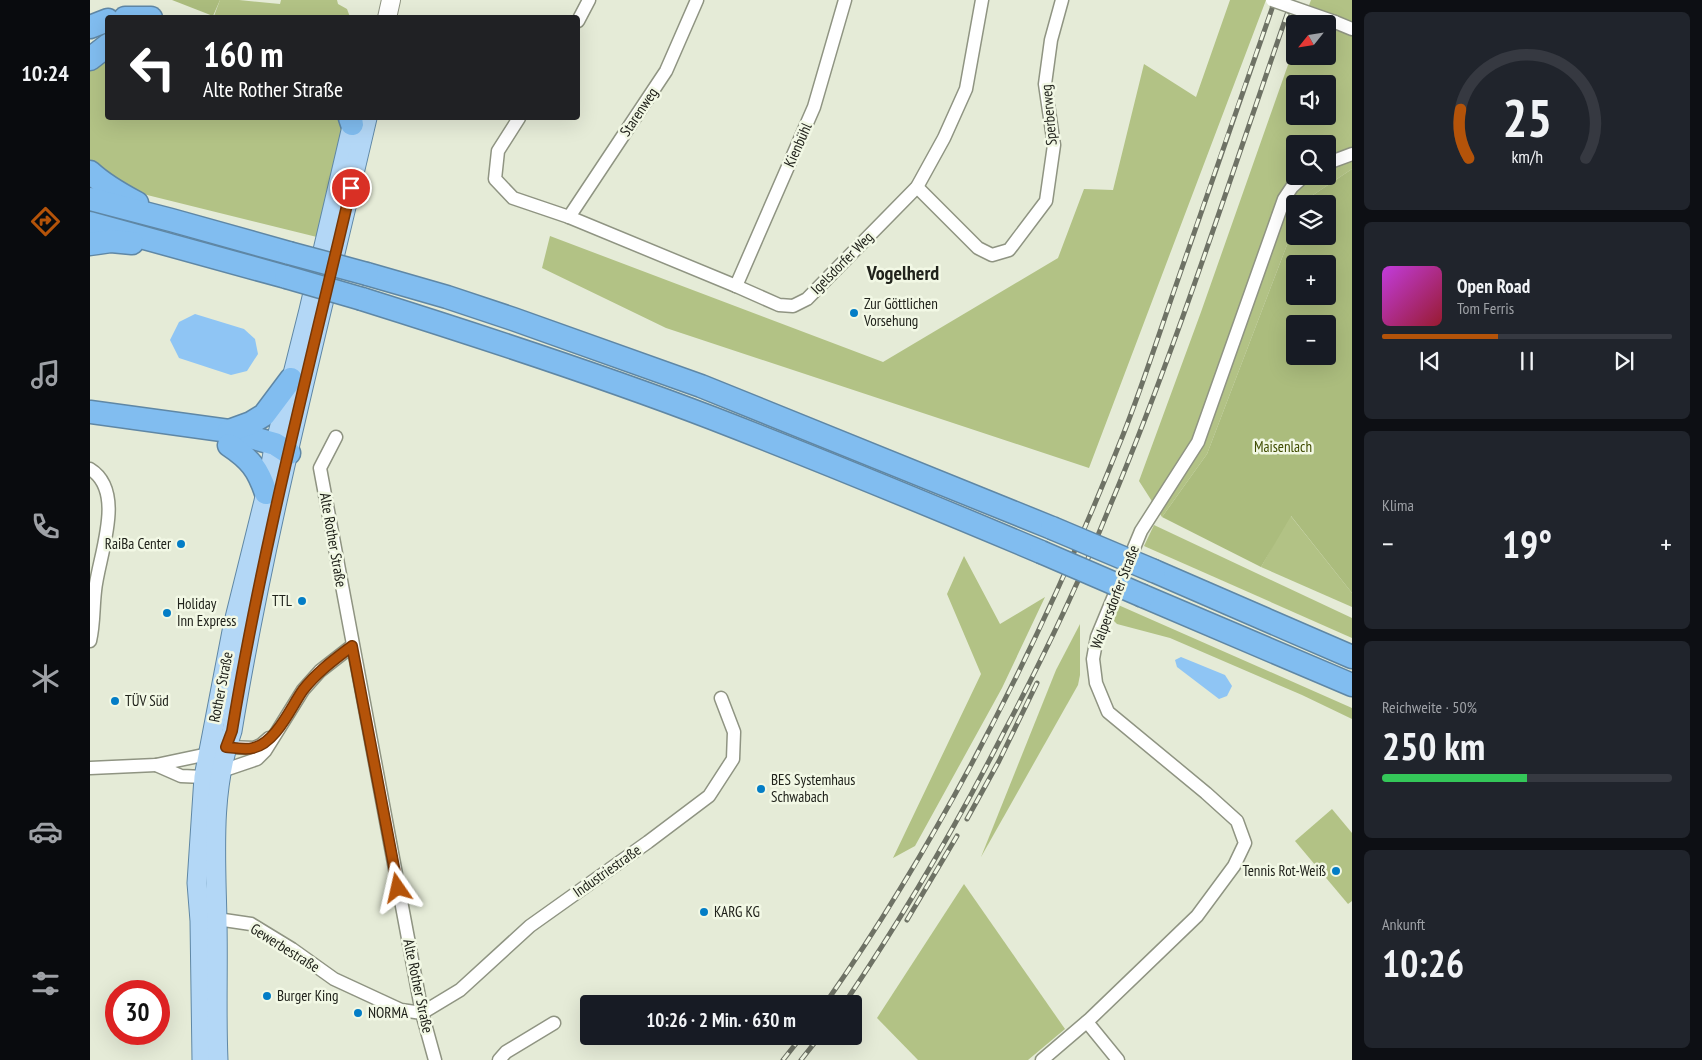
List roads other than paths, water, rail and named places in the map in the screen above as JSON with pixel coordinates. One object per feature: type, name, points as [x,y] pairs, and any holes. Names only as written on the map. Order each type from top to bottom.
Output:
[{"type":"highway","points":[[90,27],[105,21]]},
{"type":"highway","points":[[90,59],[105,47]]},
{"type":"highway","points":[[90,172],[119,194],[172,220]]},
{"type":"highway","points":[[90,199],[290,252],[447,297],[701,386],[1052,528],[1352,657]]},
{"type":"highway","points":[[90,223],[362,299],[506,345],[711,418],[896,490],[1352,685]]},
{"type":"highway","points":[[90,244],[110,241],[175,247]]},
{"type":"highway","points":[[90,424],[107,428],[229,438],[264,415],[291,379]]},
{"type":"highway","points":[[90,412],[229,438],[279,450]]},
{"type":"highway","points":[[229,438],[252,463],[260,476],[266,493]]},
{"type":"main road","points":[[378,15],[380,0]]},
{"type":"main road","points":[[388,15],[391,0]]},
{"type":"main road","name":"Rother Straße","points":[[202,1060],[209,920],[216,862],[218,800],[226,747],[232,731],[256,596],[291,379],[356,120]]},
{"type":"main road","name":"Rother Straße","points":[[218,1060],[209,920],[197,883],[204,777],[233,626],[266,493],[279,450],[356,120]]},
{"type":"street","points":[[580,17],[589,0]]},
{"type":"street","name":"Starenweg","points":[[569,217],[666,71],[697,0]]},
{"type":"street","name":"Kienbühl","points":[[736,286],[814,107],[845,0]]},
{"type":"street","name":"Igelsdorfer Weg","points":[[518,120],[498,151],[495,179],[513,198],[569,217],[779,305],[793,306],[807,299],[917,187],[944,138],[966,89],[982,0]]},
{"type":"street","name":"Sperberweg","points":[[917,187],[978,248],[992,255],[1008,250],[1046,201],[1054,145],[1046,84],[1051,40],[1062,0]]},
{"type":"street","points":[[1272,0],[1352,29]]},
{"type":"street","points":[[1336,160],[1352,154]]},
{"type":"street","name":"Walpersdorfer Straße","points":[[1042,1060],[1086,1022],[1197,916],[1234,866],[1245,843],[1236,821],[1206,793],[1108,712],[1096,682],[1093,659],[1100,630],[1141,531],[1198,442],[1284,199],[1294,185]]},
{"type":"street","name":"Alte Rother Straße","points":[[336,437],[320,468],[422,1013],[435,1060]]},
{"type":"street","points":[[90,469],[96,472],[107,490],[110,510],[95,590],[93,626],[90,641]]},
{"type":"street","points":[[156,765],[181,776],[204,777],[257,759],[265,751],[303,690],[315,676],[352,646]]},
{"type":"street","name":"Industriestraße","points":[[422,1013],[460,990],[530,926],[709,796],[734,759],[734,732],[721,698]]},
{"type":"street","points":[[90,768],[156,765],[208,754],[226,747],[254,748],[261,745],[275,733]]},
{"type":"street","name":"Gewerbestraße","points":[[209,920],[251,924],[292,949],[334,979],[401,1010],[422,1013]]},
{"type":"street","points":[[1086,1022],[1118,1060]]},
{"type":"street","points":[[499,1060],[506,1052],[554,1023]]},
{"type":"water","points":[[195,314],[244,329],[255,339],[258,354],[247,371],[231,375],[179,358],[170,340],[179,322]]},
{"type":"water","points":[[1181,657],[1225,675],[1232,686],[1227,696],[1219,699],[1177,667],[1175,660]]},
{"type":"railway","points":[[831,995],[870,937],[953,799],[1026,656],[1060,583],[1093,509],[1137,399],[1275,0]]},
{"type":"railway","points":[[850,995],[908,904],[967,802],[1033,676],[1086,563],[1159,381],[1205,254],[1292,0]]},
{"type":"railway","points":[[967,819],[999,761],[1037,683]]},
{"type":"railway","points":[[907,920],[957,836]]},
{"type":"railway","points":[[783,1060],[795,1045]]},
{"type":"railway","points":[[801,1060],[813,1045]]},
{"type":"place","name":"Zur Göttlichen Vorsehung","points":[[854,313]]},
{"type":"place","name":"RaiBa Center","points":[[181,544]]},
{"type":"place","name":"TTL","points":[[302,601]]},
{"type":"place","name":"Holiday Inn Express","points":[[167,613]]},
{"type":"place","name":"TÜV Süd","points":[[115,701]]},
{"type":"place","name":"BES Systemhaus Schwabach","points":[[761,789]]},
{"type":"place","name":"Tennis Rot-Weiß","points":[[1336,871]]},
{"type":"place","name":"KARG KG","points":[[704,912]]},
{"type":"place","name":"Burger King","points":[[267,996]]},
{"type":"place","name":"NORMA","points":[[358,1013]]},
{"type":"district","name":"Vogelherd","points":[[903,273]]},
{"type":"park label","name":"Maisenlach","points":[[1283,447]]}]
